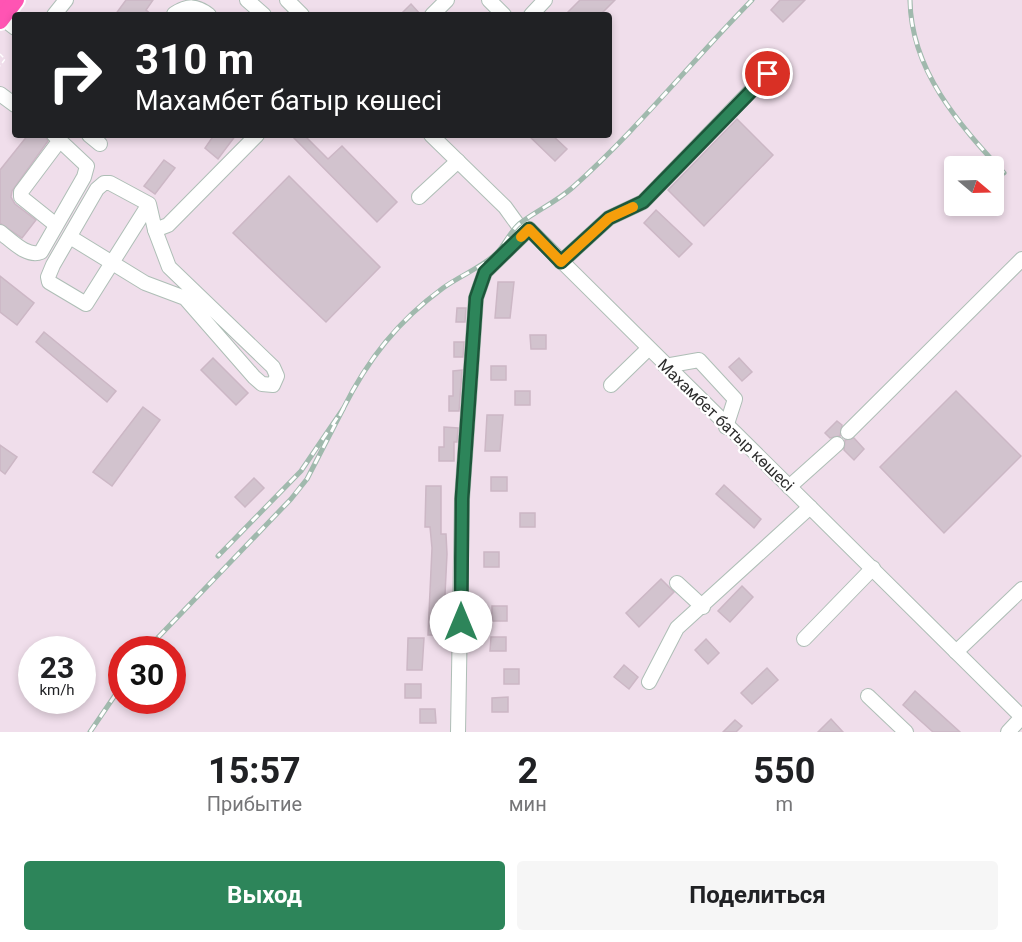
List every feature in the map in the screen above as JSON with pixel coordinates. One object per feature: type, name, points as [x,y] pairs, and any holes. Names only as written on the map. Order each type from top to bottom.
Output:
[{"type":"main road","points":[[4,14],[16,0]]},
{"type":"street","points":[[56,12],[66,0]]},
{"type":"street","points":[[247,0],[261,12]]},
{"type":"street","points":[[287,0],[299,12]]},
{"type":"street","points":[[435,12],[447,0]]},
{"type":"street","points":[[489,0],[501,12]]},
{"type":"street","points":[[534,12],[545,0]]},
{"type":"street","points":[[180,7],[193,6],[204,12]]},
{"type":"street","points":[[561,262],[609,218],[643,202],[768,74]]},
{"type":"street","points":[[56,138],[21,192],[21,197],[56,225]]},
{"type":"street","points":[[0,232],[28,253],[41,252],[84,177],[87,166],[58,138]]},
{"type":"street","points":[[155,230],[168,225],[254,138]]},
{"type":"street","name":"Махамбет батыр көшесі","points":[[434,138],[505,207],[518,225],[529,229],[726,427],[873,568],[1022,717]]},
{"type":"street","points":[[419,197],[458,161]]},
{"type":"street","points":[[70,237],[114,262],[145,283],[185,298],[254,377],[262,384],[273,385],[277,376],[273,367],[169,267],[155,230],[149,204],[110,183],[104,183],[70,237],[48,277],[49,282],[86,304],[114,262],[149,204]]},
{"type":"street","points":[[458,732],[462,499],[476,298],[485,272],[529,229]]},
{"type":"street","points":[[848,432],[1022,259]]},
{"type":"street","points":[[611,386],[648,349]]},
{"type":"street","points":[[665,366],[699,360],[735,399],[726,427]]},
{"type":"street","points":[[789,487],[837,444]]},
{"type":"street","points":[[649,682],[677,628],[703,607],[810,507]]},
{"type":"street","points":[[804,639],[873,568]]},
{"type":"street","points":[[677,583],[703,607]]},
{"type":"street","points":[[956,652],[1022,589]]},
{"type":"street","points":[[868,696],[906,732]]},
{"type":"street","points":[[1008,732],[1022,717]]},
{"type":"path","points":[[0,54],[5,59],[0,66]]},
{"type":"building","points":[[126,0],[153,0],[146,10],[148,12],[117,12]]},
{"type":"building","points":[[580,0],[615,0],[603,12],[568,12]]},
{"type":"building","points":[[780,0],[805,0],[783,22],[771,10]]},
{"type":"building","points":[[411,4],[418,12],[403,12]]},
{"type":"building","points":[[737,119],[773,155],[704,226],[668,190]]},
{"type":"building","points":[[26,138],[46,138],[48,141],[12,191],[11,197],[15,204],[36,220],[22,238],[0,223],[0,170]]},
{"type":"building","points":[[212,138],[234,138],[218,159],[205,148]]},
{"type":"building","points":[[294,138],[307,138],[328,159],[342,146],[397,202],[377,222]]},
{"type":"building","points":[[531,138],[555,138],[567,149],[555,161]]},
{"type":"building","points":[[164,160],[175,168],[155,194],[144,186]]},
{"type":"building","points":[[289,176],[380,267],[326,322],[233,233]]},
{"type":"building","points":[[656,210],[692,244],[679,257],[644,223]]},
{"type":"building","points":[[0,276],[34,303],[17,325],[0,312]]},
{"type":"building","points":[[498,282],[514,282],[510,318],[495,318]]},
{"type":"building","points":[[457,308],[466,308],[465,322],[456,322]]},
{"type":"building","points":[[44,332],[116,391],[107,402],[36,342]]},
{"type":"building","points":[[530,335],[546,335],[546,349],[531,349]]},
{"type":"building","points":[[454,342],[464,342],[463,357],[454,357]]},
{"type":"building","points":[[213,358],[248,393],[236,405],[201,370]]},
{"type":"building","points":[[739,358],[752,372],[742,381],[729,367]]},
{"type":"building","points":[[491,366],[506,366],[506,380],[491,380]]},
{"type":"building","points":[[462,370],[459,411],[449,411],[449,396],[453,396],[453,371]]},
{"type":"building","points":[[515,391],[530,391],[530,405],[515,405]]},
{"type":"building","points":[[956,391],[1021,456],[944,533],[880,467]]},
{"type":"building","points":[[143,407],[160,420],[112,486],[93,472]]},
{"type":"building","points":[[487,415],[503,415],[500,451],[485,451]]},
{"type":"building","points":[[837,421],[842,425],[840,436],[830,438],[825,433]]},
{"type":"building","points":[[444,427],[458,428],[457,442],[454,442],[454,461],[439,461],[439,447],[444,447]]},
{"type":"building","points":[[854,438],[864,449],[854,460],[844,450],[845,440]]},
{"type":"building","points":[[0,445],[17,457],[5,474],[0,470]]},
{"type":"building","points":[[491,477],[507,477],[507,491],[491,491]]},
{"type":"building","points":[[254,478],[264,488],[245,507],[235,497]]},
{"type":"building","points":[[724,485],[761,519],[754,528],[716,494]]},
{"type":"building","points":[[426,486],[441,486],[441,534],[446,534],[447,554],[443,635],[428,635],[432,548],[430,527],[425,527]]},
{"type":"building","points":[[520,513],[535,513],[535,527],[520,527]]},
{"type":"building","points":[[484,552],[499,552],[499,567],[484,567]]},
{"type":"building","points":[[661,579],[674,592],[639,627],[626,613]]},
{"type":"building","points":[[742,586],[753,597],[730,622],[718,611]]},
{"type":"building","points":[[492,606],[507,606],[507,621],[492,621]]},
{"type":"building","points":[[491,637],[506,637],[506,651],[490,651]]},
{"type":"building","points":[[408,638],[424,638],[422,670],[407,670]]},
{"type":"building","points":[[706,639],[719,653],[708,664],[695,650]]},
{"type":"building","points":[[624,665],[638,677],[629,689],[614,677]]},
{"type":"building","points":[[767,668],[778,680],[752,704],[741,693]]},
{"type":"building","points":[[504,669],[519,669],[519,684],[504,684]]},
{"type":"building","points":[[405,684],[421,684],[421,698],[405,698]]},
{"type":"building","points":[[915,691],[960,732],[933,732],[903,705]]},
{"type":"building","points":[[508,697],[508,712],[492,712],[492,698]]},
{"type":"building","points":[[420,709],[435,709],[436,723],[420,723]]},
{"type":"building","points":[[831,719],[843,732],[818,732]]},
{"type":"building","points":[[735,720],[742,726],[736,732],[723,732]]},
{"type":"railway","points":[[343,409],[374,357],[398,328],[443,288],[491,258],[519,224],[559,198],[596,166],[752,0]]},
{"type":"railway","points":[[910,0],[912,26],[928,73],[940,95],[989,156]]},
{"type":"railway","points":[[159,636],[291,499],[307,479],[343,409],[301,471],[218,556]]},
{"type":"railway","points":[[90,732],[108,706]]},
{"type":"slow traffic","points":[[521,237],[529,229],[561,262],[609,218],[633,207]]},
{"type":"route","points":[[461,622],[462,499],[476,298],[485,272],[529,229],[561,262],[609,218],[643,202],[768,74]]}]
